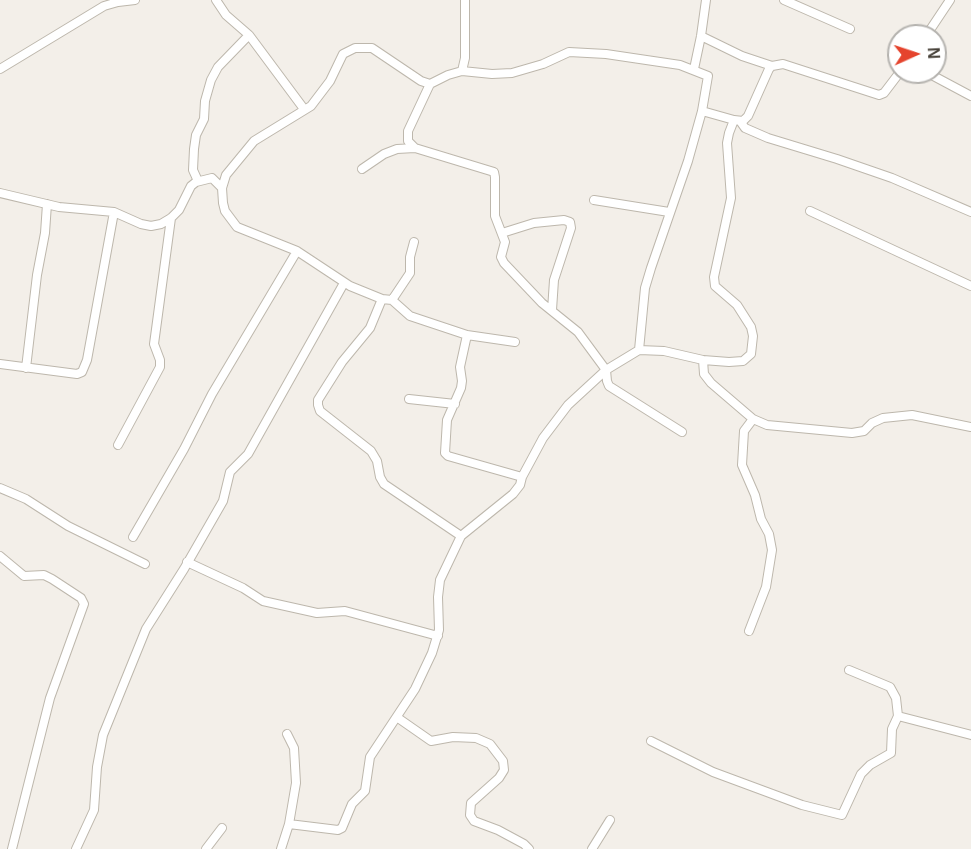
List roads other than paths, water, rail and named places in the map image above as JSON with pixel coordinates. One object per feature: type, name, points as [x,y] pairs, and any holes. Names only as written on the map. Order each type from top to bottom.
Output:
[{"type":"street","points":[[0,69],[104,6],[135,0]]},
{"type":"street","points":[[216,0],[226,15],[249,35],[304,109]]},
{"type":"street","points":[[462,71],[465,58],[465,0]]},
{"type":"street","points":[[694,69],[706,0]]},
{"type":"street","points":[[784,0],[850,29]]},
{"type":"street","points":[[934,24],[950,0]]},
{"type":"street","points":[[198,181],[194,171],[194,149],[196,135],[204,119],[205,102],[211,80],[218,67],[249,35]]},
{"type":"street","points":[[701,36],[742,56],[772,66],[783,64],[879,94],[884,93],[891,84]]},
{"type":"street","points":[[430,84],[421,81],[372,48],[355,48],[343,54],[330,81],[310,106],[254,141],[226,175],[222,188],[225,211],[237,227],[297,251],[344,283],[392,300],[410,316],[467,335],[515,342]]},
{"type":"street","points":[[415,148],[408,141],[408,131],[430,84],[462,71],[512,73],[543,64],[571,52],[651,59],[694,69],[709,76],[688,161],[645,288],[639,350]]},
{"type":"street","points":[[702,111],[737,121],[745,120],[772,66]]},
{"type":"street","points":[[947,83],[971,96]]},
{"type":"street","points":[[737,121],[748,130],[768,138],[892,178],[971,212]]},
{"type":"street","points":[[289,824],[338,831],[342,828],[352,804],[365,791],[370,757],[398,718],[424,673],[438,636],[440,580],[461,536],[513,494],[520,485],[543,438],[568,405],[606,370],[639,350],[664,351],[703,360],[743,361],[751,354],[751,327],[747,318],[714,282],[730,208],[732,187],[727,143],[737,121]]},
{"type":"street","points":[[362,169],[384,154],[397,149],[415,148],[494,172],[495,216],[505,243],[501,259],[530,291],[578,332],[606,370],[609,386],[682,432]]},
{"type":"street","points":[[0,194],[59,207],[114,212],[151,226],[171,218],[184,202],[191,186],[198,181],[226,175]]},
{"type":"street","points":[[212,178],[222,188]]},
{"type":"street","points":[[594,200],[669,212]]},
{"type":"street","points":[[26,368],[37,275],[45,234],[47,204]]},
{"type":"street","points":[[810,211],[971,286]]},
{"type":"street","points":[[0,364],[76,374],[82,372],[87,360],[114,212]]},
{"type":"street","points":[[118,445],[160,367],[154,344],[171,218]]},
{"type":"street","points":[[502,233],[534,223],[564,220],[570,222],[571,228],[554,280],[552,310]]},
{"type":"street","points":[[392,300],[410,273],[410,257],[414,242]]},
{"type":"street","points":[[133,537],[184,449],[212,394],[297,251]]},
{"type":"street","points":[[76,849],[94,810],[97,767],[103,735],[146,629],[223,501],[230,472],[248,454],[344,283]]},
{"type":"street","points":[[382,298],[370,328],[337,369],[318,400],[318,405],[320,411],[371,451],[377,461],[384,484],[461,536]]},
{"type":"street","points":[[467,335],[460,367],[461,388],[447,420],[444,446],[448,456],[522,477]]},
{"type":"street","points":[[703,360],[705,377],[753,419],[767,425],[852,433],[864,431],[872,423],[883,418],[912,415],[971,427]]},
{"type":"street","points":[[409,399],[455,404]]},
{"type":"street","points":[[749,631],[766,587],[772,550],[769,534],[761,519],[755,495],[742,465],[744,431],[753,419]]},
{"type":"street","points":[[0,488],[26,499],[68,526],[145,564]]},
{"type":"street","points":[[0,556],[24,576],[44,575],[52,579],[81,598],[84,604],[50,698],[12,849]]},
{"type":"street","points":[[187,562],[243,588],[263,601],[317,613],[345,611],[438,636]]},
{"type":"street","points":[[651,741],[713,772],[802,805],[842,815],[861,774],[876,761],[891,753],[892,732],[898,716],[896,698],[890,687],[849,670]]},
{"type":"street","points":[[898,716],[971,735]]},
{"type":"street","points":[[398,718],[429,741],[448,737],[472,738],[490,744],[503,761],[504,770],[499,778],[471,803],[470,815],[474,821],[498,830],[529,849]]},
{"type":"street","points":[[281,849],[289,824],[296,783],[294,748],[287,734]]},
{"type":"street","points":[[592,849],[610,820]]},
{"type":"street","points":[[206,849],[222,828]]}]
